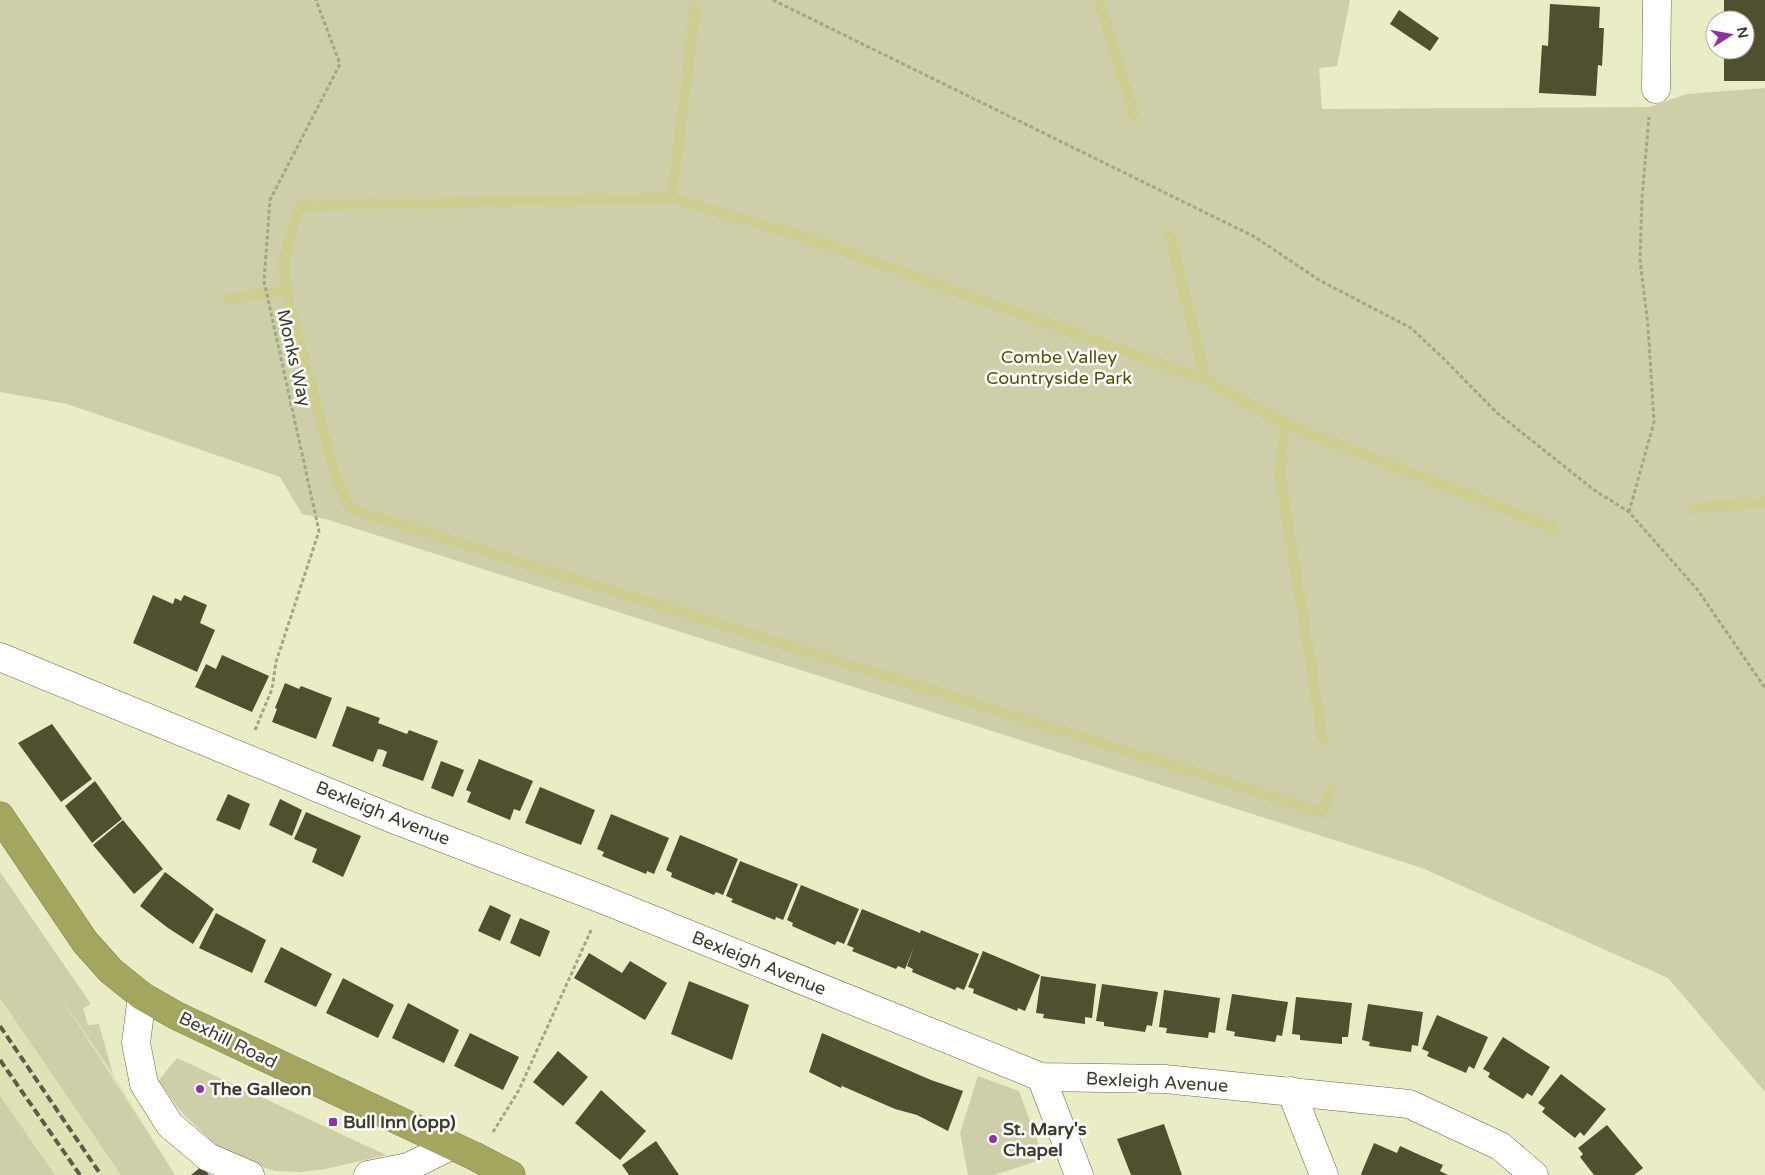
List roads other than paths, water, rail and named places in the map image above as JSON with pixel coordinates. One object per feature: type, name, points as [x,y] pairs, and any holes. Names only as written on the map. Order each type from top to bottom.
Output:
[{"type":"highway","name":"Bexhill Road","points":[[0,816],[84,942],[111,971],[142,996],[177,1016],[511,1175]]},
{"type":"street","points":[[1656,89],[1658,0]]},
{"type":"street","name":"Bexleigh Avenue","points":[[0,657],[398,821],[604,900],[1041,1077],[1165,1079],[1409,1104],[1500,1146],[1534,1175]]},
{"type":"street","points":[[142,996],[136,1043],[144,1084],[170,1125],[208,1157],[250,1175]]},
{"type":"street","points":[[1041,1077],[1078,1175]]},
{"type":"street","points":[[1291,1091],[1324,1175]]},
{"type":"street","points":[[368,1175],[408,1167],[463,1151]]},
{"type":"waterway","points":[[1099,0],[1134,115]]},
{"type":"waterway","points":[[672,198],[695,8]]},
{"type":"waterway","points":[[227,299],[286,291],[284,261],[299,206],[672,198],[807,238],[1206,380],[1285,424],[1553,528]]},
{"type":"waterway","points":[[1170,236],[1206,380]]},
{"type":"waterway","points":[[286,291],[335,475],[350,509],[1322,812],[1331,790]]},
{"type":"waterway","points":[[1285,424],[1280,476],[1323,739]]},
{"type":"waterway","points":[[1693,508],[1765,502]]},
{"type":"railway","points":[[0,1026],[101,1175]]},
{"type":"railway","points":[[0,1060],[80,1175]]},
{"type":"place","name":"The Galleon","points":[[200,1089]]},
{"type":"place","name":"Bull Inn (opp)","points":[[333,1122]]},
{"type":"place","name":"St. Mary's Chapel","points":[[993,1139]]},
{"type":"park label","name":"Combe Valley Countryside Park","points":[[1059,367]]}]
